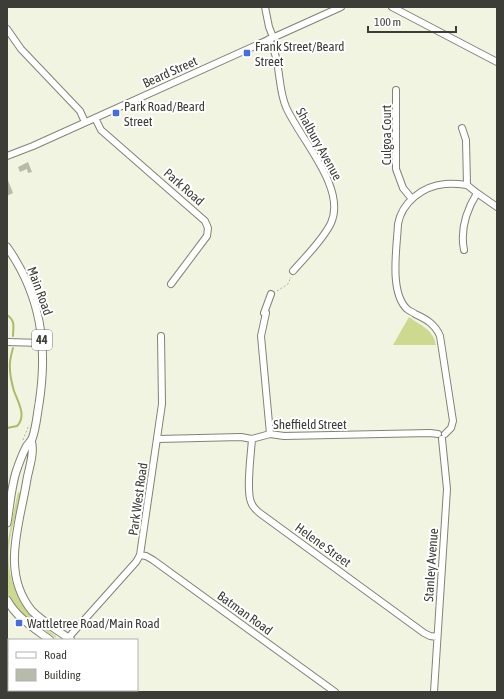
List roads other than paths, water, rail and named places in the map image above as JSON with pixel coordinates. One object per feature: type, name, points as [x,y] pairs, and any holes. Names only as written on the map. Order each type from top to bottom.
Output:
[{"type":"main road","name":"Main Road","points":[[7,247],[20,268],[32,295],[38,315],[42,343],[42,387],[36,420],[31,440],[23,453],[10,483],[7,523]]},
{"type":"main road","name":"Main Road","points":[[31,440],[32,450],[26,485],[12,545],[12,566],[14,578],[28,607],[43,621],[67,639]]},
{"type":"main road","points":[[10,483],[26,485]]},
{"type":"main road","points":[[7,600],[17,614],[49,639]]},
{"type":"main road","points":[[38,631],[42,639]]},
{"type":"street","name":"Shalbury Avenue","points":[[265,7],[285,105],[328,180],[335,205],[334,214],[328,229],[293,271]]},
{"type":"street","name":"Beard Street","points":[[7,156],[341,7]]},
{"type":"street","points":[[392,7],[497,62]]},
{"type":"street","points":[[7,29],[21,49],[80,111],[86,122]]},
{"type":"street","name":"Culgoa Court","points":[[396,90],[396,169],[403,188],[412,199]]},
{"type":"street","name":"Park Road","points":[[95,118],[101,130],[206,221],[208,228],[207,236],[171,284]]},
{"type":"street","points":[[462,128],[466,140],[467,185]]},
{"type":"street","points":[[412,199],[420,193],[444,184],[467,185],[476,193],[497,206]]},
{"type":"street","points":[[464,250],[462,239],[463,228],[468,210],[476,193]]},
{"type":"street","name":"Stanley Avenue","points":[[412,199],[399,217],[396,284],[400,298],[407,309],[424,318],[434,326],[441,341],[452,421],[451,428],[442,436],[447,489],[434,692]]},
{"type":"street","points":[[270,434],[261,336],[271,294]]},
{"type":"street","name":"Park West Road","points":[[67,639],[136,562],[140,555],[158,439],[162,399],[161,336]]},
{"type":"street","points":[[7,342],[42,343]]},
{"type":"street","name":"Sheffield Street","points":[[158,439],[241,437],[252,439],[270,434],[281,436],[430,433],[442,436]]},
{"type":"street","name":"Helene Street","points":[[252,439],[249,493],[251,503],[257,511],[424,633],[437,637]]},
{"type":"street","name":"Batman Road","points":[[140,555],[153,560],[335,692]]},
{"type":"waterway","points":[[7,315],[13,322],[13,336]]},
{"type":"waterway","points":[[7,428],[17,426],[20,422],[22,413],[10,375],[10,361],[13,348]]},
{"type":"place","name":"Frank Street/Beard Street","points":[[247,53]]},
{"type":"place","name":"Park Road/Beard Street","points":[[116,113]]},
{"type":"place","name":"Wattletree Road/Main Road","points":[[19,623]]}]
